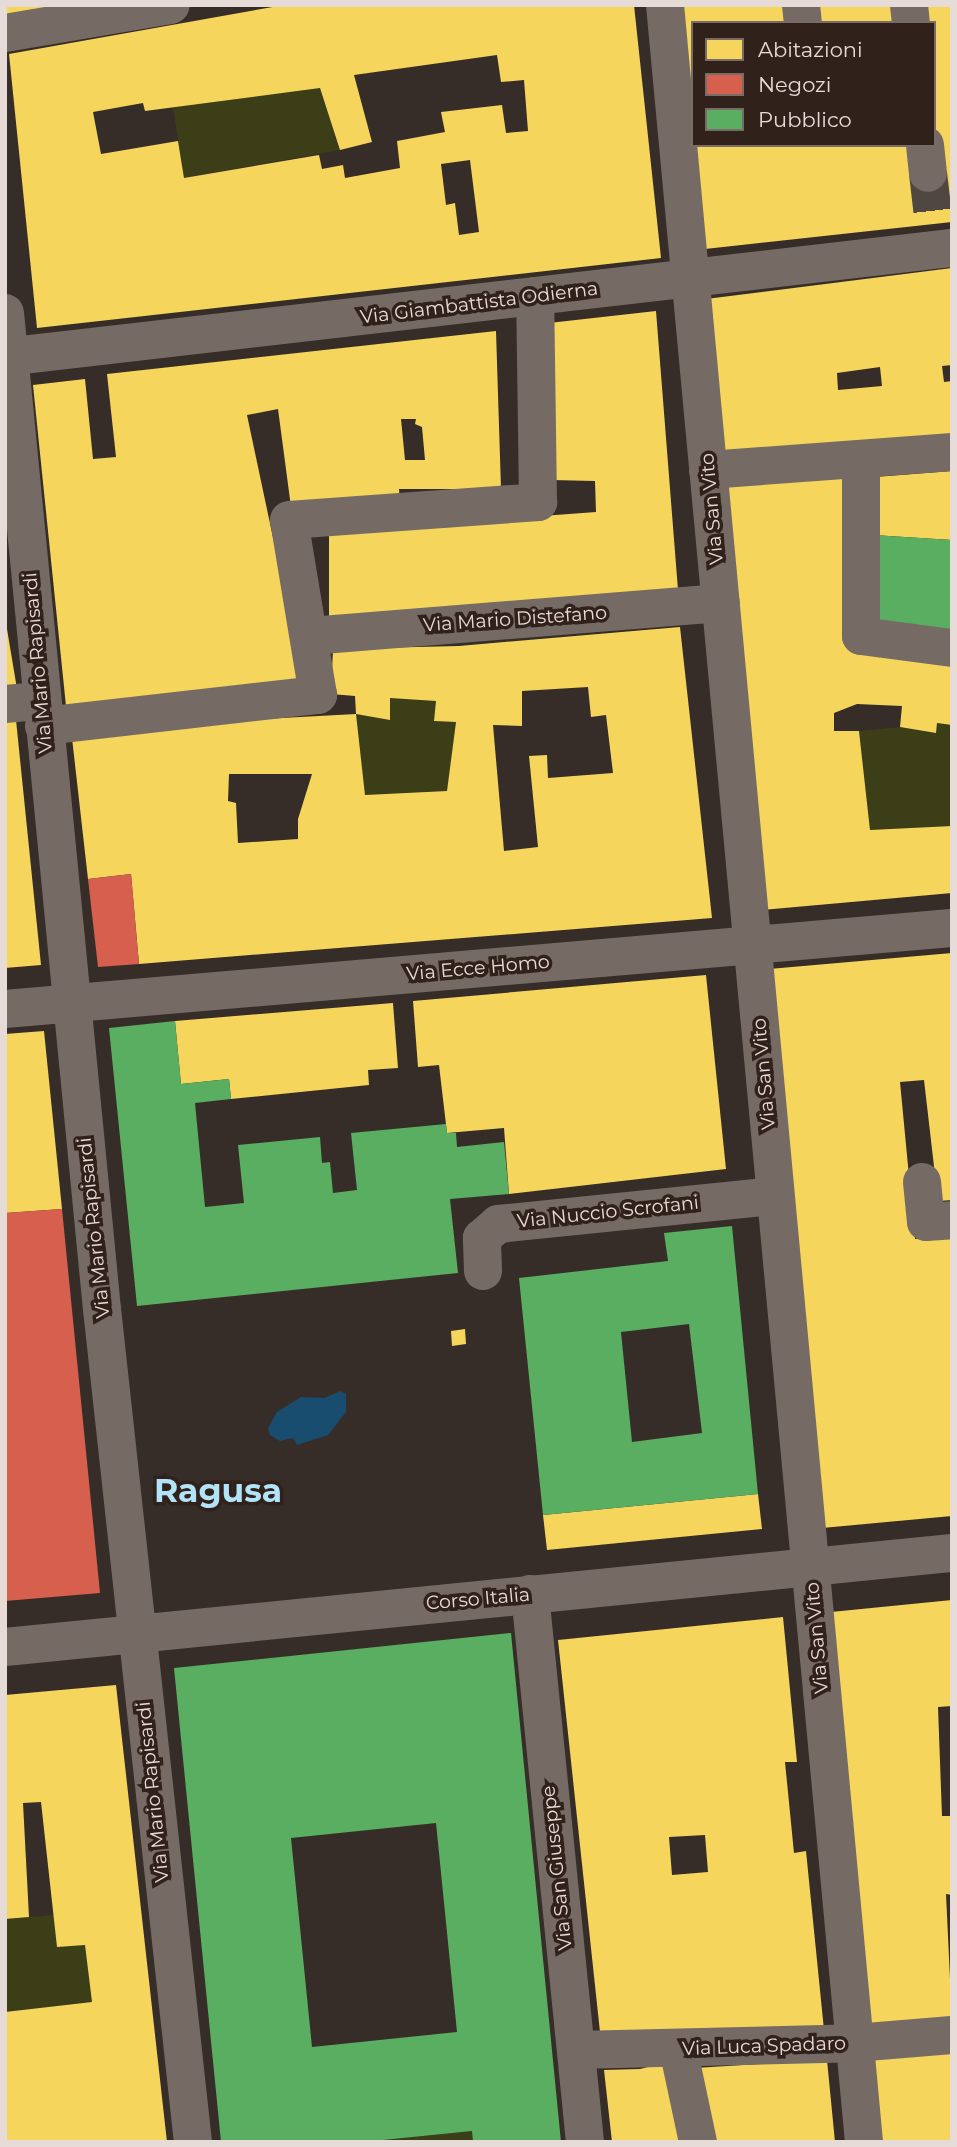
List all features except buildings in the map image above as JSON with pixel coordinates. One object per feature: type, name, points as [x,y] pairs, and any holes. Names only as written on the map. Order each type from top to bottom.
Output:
[{"type":"street","points":[[5,33],[119,10],[171,5]]},
{"type":"street","name":"Via San Vito","points":[[665,5],[864,2142]]},
{"type":"street","name":"Via Giambattista Odierna","points":[[7,357],[691,278],[941,240]]},
{"type":"street","points":[[30,710],[317,695],[310,636],[289,520],[538,502],[535,296]]},
{"type":"street","name":"Via Mario Rapisardi","points":[[5,313],[16,556],[30,710],[71,1004],[136,1633],[193,2142]]},
{"type":"street","points":[[708,470],[952,452]]},
{"type":"street","points":[[861,460],[861,636],[952,648]]},
{"type":"street","name":"Via Mario Distefano","points":[[310,636],[721,603]]},
{"type":"street","name":"Via Ecce Homo","points":[[5,1009],[952,928]]},
{"type":"street","points":[[922,1182],[926,1222],[952,1220]]},
{"type":"street","name":"Via Nuccio Scrofani","points":[[483,1271],[482,1238],[498,1224],[774,1196]]},
{"type":"street","name":"Corso Italia","points":[[5,1647],[952,1553]]},
{"type":"street","name":"Via San Giuseppe","points":[[530,1594],[584,2142]]},
{"type":"street","name":"Via Luca Spadaro","points":[[576,2050],[855,2043],[952,2035]]},
{"type":"street","points":[[678,2048],[698,2142]]},
{"type":"green space","points":[[320,88],[340,150],[184,178],[173,107]]},
{"type":"green space","points":[[390,698],[436,701],[434,721],[456,722],[447,791],[365,795],[356,714],[390,720]]},
{"type":"green space","points":[[937,723],[952,725],[952,826],[870,830],[859,731],[900,727],[935,733]]},
{"type":"green space","points":[[54,1915],[85,1945],[92,2002],[5,2012],[5,1919]]},
{"type":"green space","points":[[472,2131],[473,2142],[363,2142]]},
{"type":"water","points":[[340,1391],[346,1394],[346,1412],[328,1435],[297,1445],[293,1438],[280,1441],[270,1435],[268,1428],[277,1412],[301,1397],[325,1398]]},
{"type":"tunnel","points":[[928,173],[934,225]]},
{"type":"district","name":"Ragusa","points":[[218,1491]]}]
